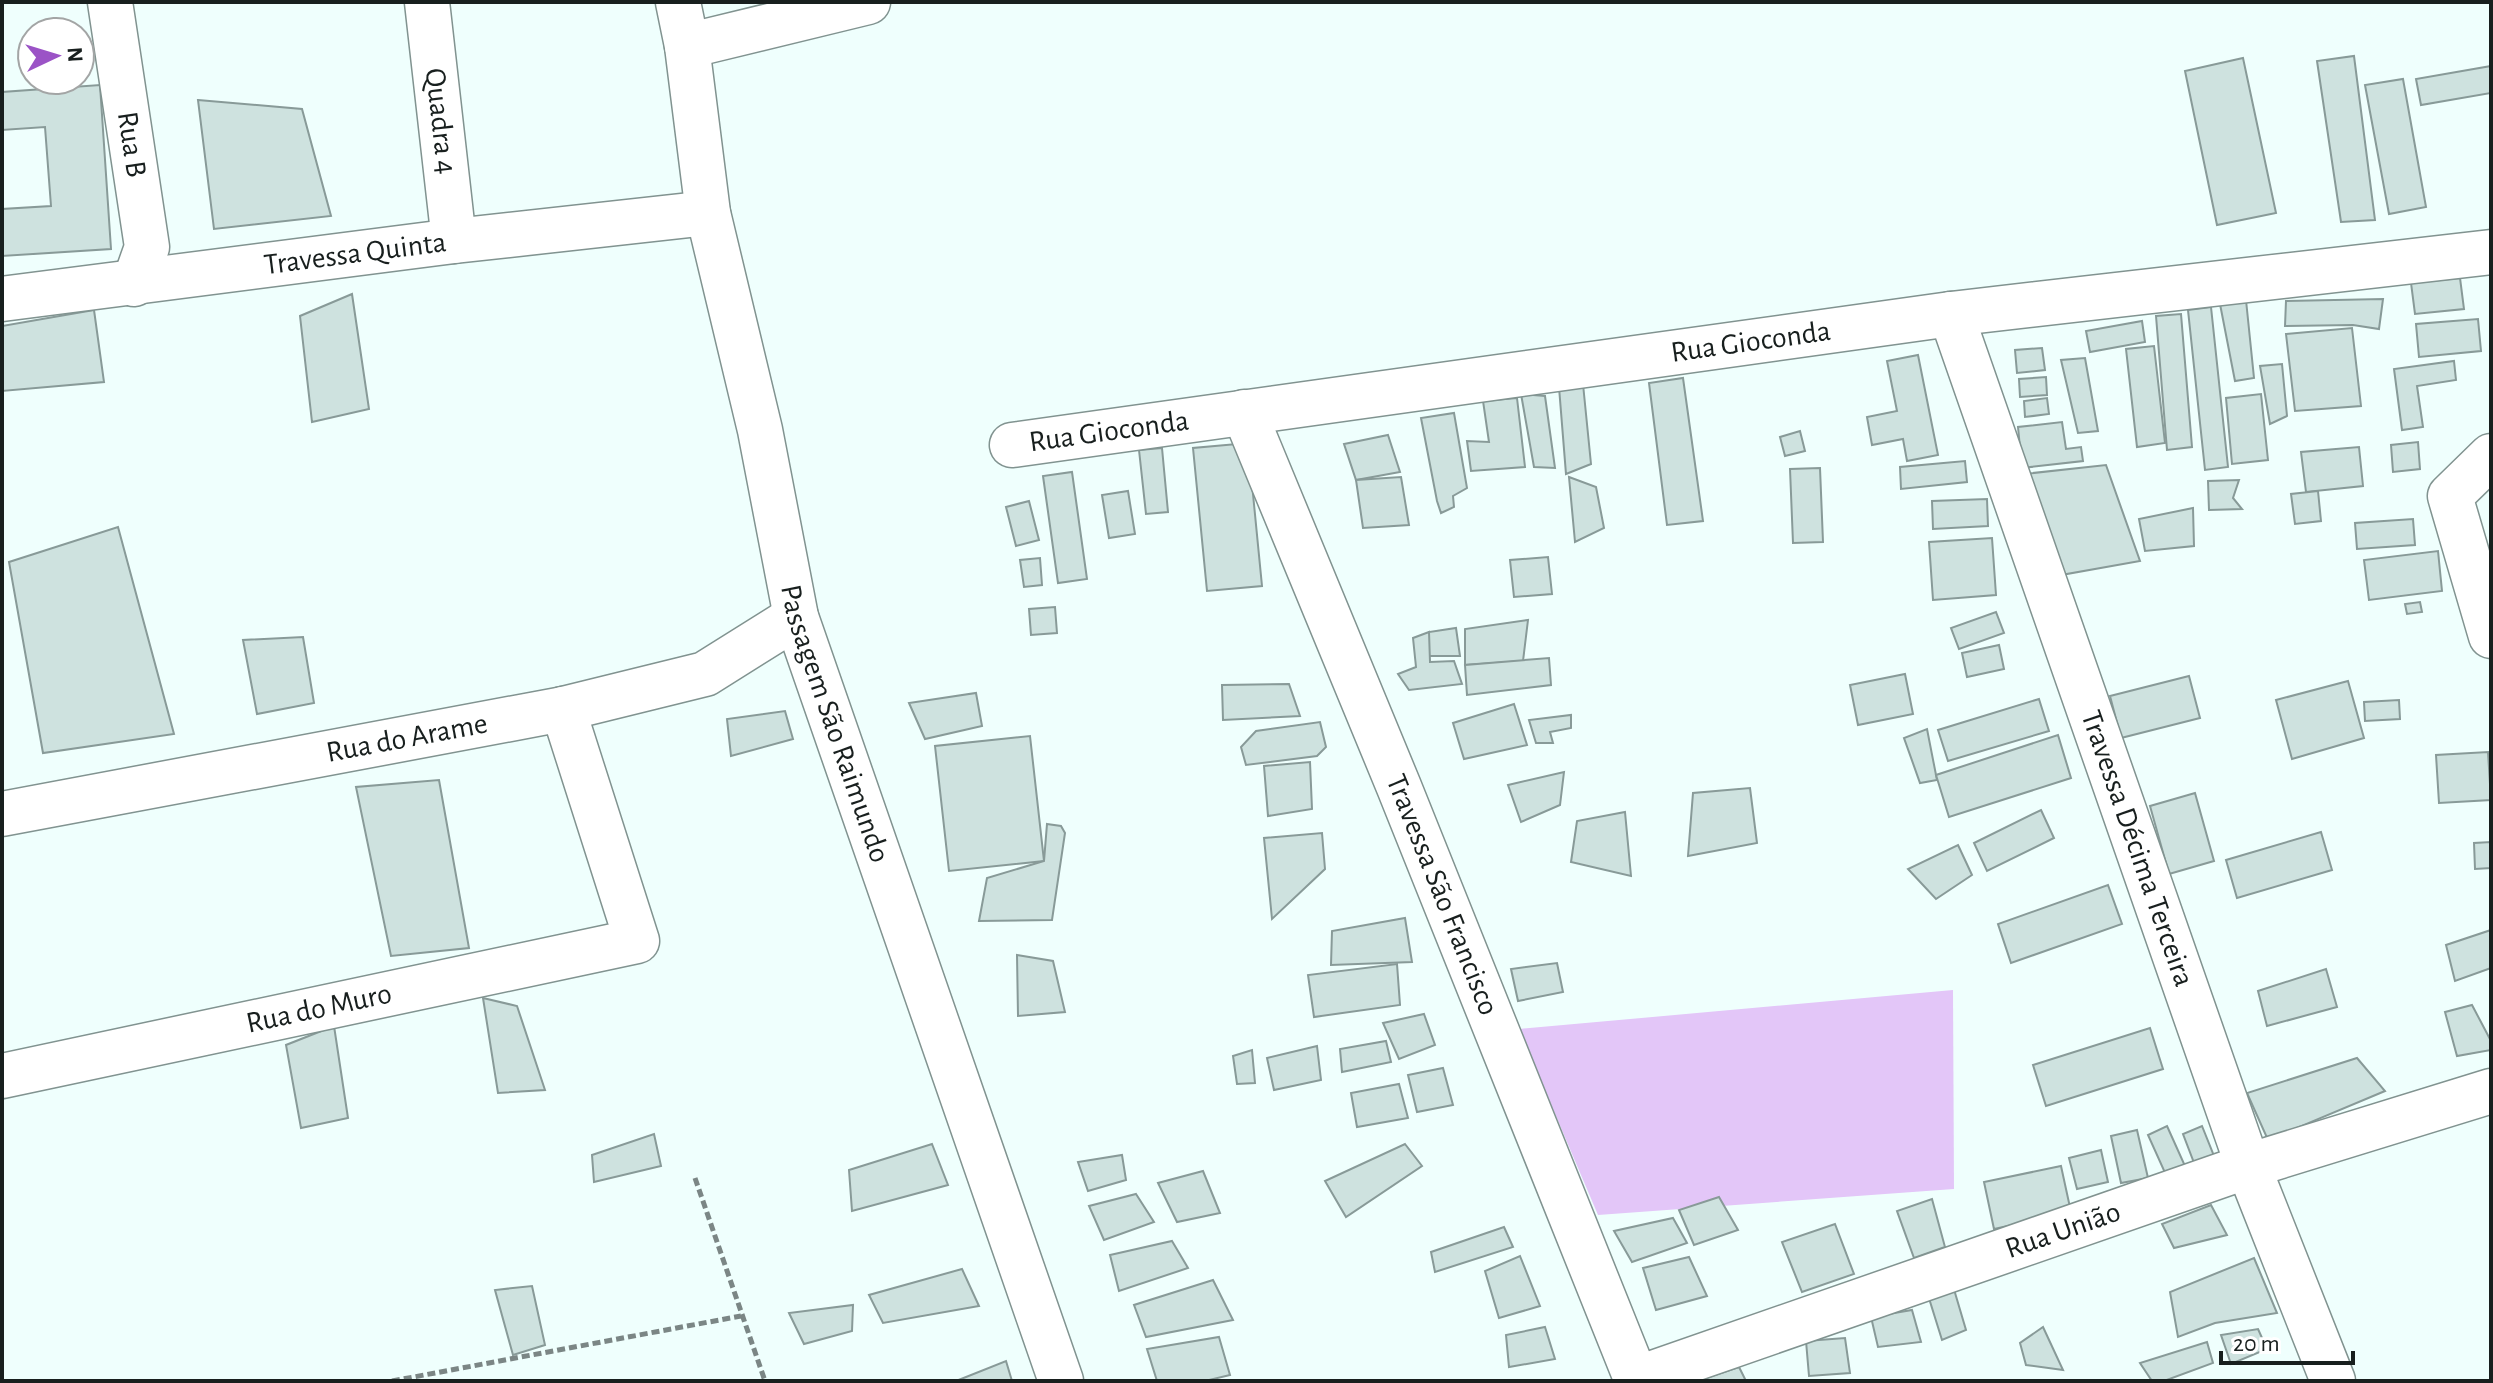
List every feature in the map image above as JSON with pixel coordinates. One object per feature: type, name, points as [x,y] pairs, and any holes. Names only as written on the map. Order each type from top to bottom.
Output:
[{"type":"street","name":"Rua B","points":[[110,2],[147,247],[134,284]]},
{"type":"street","name":"Quadra 4","points":[[427,2],[454,241]]},
{"type":"street","name":"Passagem São Raimundo","points":[[678,2],[687,46],[708,213],[760,430],[796,617],[1061,1381]]},
{"type":"street","points":[[687,46],[868,2]]},
{"type":"street","name":"Travessa Quinta","points":[[2,299],[454,241],[708,213]]},
{"type":"street","name":"Rua Gioconda","points":[[1012,445],[1951,314],[2491,252]]},
{"type":"street","name":"Travessa Décima Terceira","points":[[1951,314],[2248,1166],[2333,1381]]},
{"type":"street","name":"Travessa São Francisco","points":[[1244,412],[1399,787],[1636,1380]]},
{"type":"street","points":[[2491,456],[2450,496],[2491,636]]},
{"type":"street","name":"Rua do Arame","points":[[2,814],[563,709],[705,674],[796,617]]},
{"type":"street","name":"Rua do Muro","points":[[2,1076],[637,941],[563,709]]},
{"type":"street","name":"Rua União","points":[[1636,1380],[2248,1166],[2491,1091]]},
{"type":"path","points":[[695,1178],[765,1381]]},
{"type":"path","points":[[392,1381],[741,1316]]},
{"type":"shaded area","points":[[1953,990],[1954,1189],[1598,1215],[1519,1029]]},
{"type":"building","points":[[2354,56],[2375,220],[2341,222],[2317,61]]},
{"type":"building","points":[[2243,58],[2276,213],[2217,225],[2185,71]]},
{"type":"building","points":[[2491,66],[2491,93],[2421,105],[2416,79]]},
{"type":"building","points":[[2403,79],[2426,207],[2389,214],[2365,85]]},
{"type":"building","points":[[96,85],[100,85],[111,249],[2,256],[2,209],[51,206],[45,127],[2,130],[2,92],[16,91],[16,96],[96,96]]},
{"type":"building","points":[[198,100],[302,109],[331,216],[214,229]]},
{"type":"building","points":[[2460,278],[2464,309],[2415,314],[2411,283]]},
{"type":"building","points":[[352,294],[369,409],[312,422],[300,316]]},
{"type":"building","points":[[2383,299],[2379,329],[2353,325],[2285,326],[2286,301]]},
{"type":"building","points":[[2246,300],[2254,378],[2235,381],[2220,304]]},
{"type":"building","points":[[2211,307],[2228,467],[2205,470],[2188,310]]},
{"type":"building","points":[[94,310],[104,382],[2,391],[2,326]]},
{"type":"building","points":[[2181,314],[2192,447],[2167,450],[2156,316]]},
{"type":"building","points":[[2478,319],[2481,351],[2419,357],[2416,324]]},
{"type":"building","points":[[2142,321],[2145,342],[2090,352],[2086,331]]},
{"type":"building","points":[[2352,328],[2361,406],[2295,411],[2286,334]]},
{"type":"building","points":[[2154,346],[2165,443],[2137,447],[2126,349]]},
{"type":"building","points":[[2042,348],[2045,370],[2017,373],[2015,350]]},
{"type":"building","points":[[1918,355],[1938,455],[1907,461],[1903,439],[1872,445],[1867,417],[1897,411],[1887,361]]},
{"type":"building","points":[[2085,358],[2098,431],[2078,433],[2061,360]]},
{"type":"building","points":[[2454,361],[2456,380],[2417,386],[2423,427],[2402,430],[2394,369]]},
{"type":"building","points":[[2282,364],[2287,416],[2270,424],[2260,366]]},
{"type":"building","points":[[2046,377],[2047,395],[2020,397],[2019,379]]},
{"type":"building","points":[[1683,378],[1703,521],[1667,525],[1649,383]]},
{"type":"building","points":[[1583,384],[1591,464],[1566,474],[1559,387]]},
{"type":"building","points":[[1521,394],[1545,396],[1555,468],[1534,467]]},
{"type":"building","points":[[2261,394],[2268,460],[2232,464],[2226,398]]},
{"type":"building","points":[[1517,398],[1525,467],[1471,471],[1467,441],[1489,442],[1483,401]]},
{"type":"building","points":[[2047,398],[2049,414],[2025,417],[2024,401]]},
{"type":"building","points":[[1454,413],[1467,488],[1453,496],[1454,507],[1441,513],[1421,418]]},
{"type":"building","points":[[2062,422],[2066,449],[2081,447],[2083,461],[2022,468],[2018,427]]},
{"type":"building","points":[[1800,431],[1805,451],[1785,456],[1780,437]]},
{"type":"building","points":[[1388,435],[1400,472],[1356,480],[1344,444]]},
{"type":"building","points":[[2418,442],[2420,469],[2393,472],[2391,445]]},
{"type":"building","points":[[1248,443],[1262,586],[1207,591],[1193,448]]},
{"type":"building","points":[[2359,447],[2363,486],[2306,492],[2301,452]]},
{"type":"building","points":[[1162,448],[1168,512],[1146,514],[1139,450]]},
{"type":"building","points":[[1965,461],[1967,482],[1901,489],[1900,467]]},
{"type":"building","points":[[2106,465],[2140,561],[2061,575],[2024,474]]},
{"type":"building","points":[[1820,468],[1823,542],[1793,543],[1790,469]]},
{"type":"building","points":[[1072,472],[1087,579],[1058,583],[1043,476]]},
{"type":"building","points":[[1401,477],[1409,525],[1363,528],[1356,480]]},
{"type":"building","points":[[1569,477],[1596,487],[1604,528],[1575,542]]},
{"type":"building","points":[[2239,480],[2233,498],[2242,509],[2209,510],[2208,481]]},
{"type":"building","points":[[1128,491],[1135,534],[1109,538],[1102,495]]},
{"type":"building","points":[[2318,491],[2321,521],[2295,524],[2291,494]]},
{"type":"building","points":[[1987,499],[1988,526],[1933,529],[1932,501]]},
{"type":"building","points":[[1029,501],[1039,540],[1016,546],[1006,507]]},
{"type":"building","points":[[2193,508],[2194,546],[2145,551],[2139,519]]},
{"type":"building","points":[[2413,519],[2415,545],[2357,549],[2355,523]]},
{"type":"building","points":[[118,527],[174,734],[43,753],[9,562]]},
{"type":"building","points":[[1992,538],[1996,595],[1933,600],[1929,542]]},
{"type":"building","points":[[2438,551],[2442,591],[2369,600],[2364,560]]},
{"type":"building","points":[[1548,557],[1552,594],[1514,597],[1510,560]]},
{"type":"building","points":[[1040,558],[1042,585],[1024,587],[1020,560]]},
{"type":"building","points":[[2420,602],[2422,612],[2407,614],[2405,604]]},
{"type":"building","points":[[1055,607],[1057,633],[1031,635],[1029,609]]},
{"type":"building","points":[[1996,612],[2004,633],[1959,649],[1951,628]]},
{"type":"building","points":[[1528,620],[1523,661],[1465,665],[1465,629]]},
{"type":"building","points":[[1456,628],[1460,656],[1429,656],[1429,632]]},
{"type":"building","points":[[1429,632],[1430,662],[1454,661],[1462,684],[1409,690],[1398,674],[1416,667],[1413,638]]},
{"type":"building","points":[[303,637],[314,703],[257,714],[243,640]]},
{"type":"building","points":[[1999,645],[2004,669],[1967,677],[1962,653]]},
{"type":"building","points":[[1549,658],[1551,685],[1467,695],[1465,665]]},
{"type":"building","points":[[1905,674],[1913,714],[1858,725],[1850,685]]},
{"type":"building","points":[[2189,676],[2200,718],[2121,738],[2110,696]]},
{"type":"building","points":[[2348,681],[2364,738],[2292,759],[2276,700]]},
{"type":"building","points":[[1289,684],[1300,716],[1223,720],[1222,685]]},
{"type":"building","points":[[976,693],[982,726],[925,739],[909,703]]},
{"type":"building","points":[[2039,699],[2049,731],[1948,761],[1938,730]]},
{"type":"building","points":[[2399,700],[2400,719],[2365,721],[2364,702]]},
{"type":"building","points":[[1514,704],[1527,745],[1464,759],[1453,723]]},
{"type":"building","points":[[785,711],[793,739],[731,756],[727,719]]},
{"type":"building","points":[[1571,715],[1571,728],[1550,732],[1553,743],[1536,743],[1529,720]]},
{"type":"building","points":[[1320,722],[1326,747],[1317,756],[1246,765],[1241,747],[1256,731]]},
{"type":"building","points":[[1927,729],[1937,780],[1920,783],[1904,738]]},
{"type":"building","points":[[2058,735],[2071,778],[1949,817],[1936,775]]},
{"type":"building","points":[[1030,736],[1044,861],[949,871],[935,746]]},
{"type":"building","points":[[2488,752],[2491,800],[2439,803],[2436,755]]},
{"type":"building","points":[[1310,762],[1312,809],[1268,816],[1264,766]]},
{"type":"building","points":[[1564,772],[1560,805],[1521,822],[1508,785]]},
{"type":"building","points":[[439,780],[469,948],[391,956],[356,787]]},
{"type":"building","points":[[1750,788],[1757,843],[1688,856],[1693,793]]},
{"type":"building","points":[[2195,793],[2214,861],[2169,874],[2150,806]]},
{"type":"building","points":[[2041,810],[2054,838],[1987,871],[1974,843]]},
{"type":"building","points":[[1625,812],[1631,876],[1571,862],[1577,821]]},
{"type":"building","points":[[1047,824],[1061,826],[1065,833],[1052,920],[979,921],[987,878],[1044,861]]},
{"type":"building","points":[[2321,832],[2332,870],[2237,898],[2226,860]]},
{"type":"building","points":[[1322,833],[1325,869],[1272,919],[1264,838]]},
{"type":"building","points":[[2491,842],[2491,868],[2475,869],[2474,843]]},
{"type":"building","points":[[1958,845],[1972,875],[1936,899],[1908,869]]},
{"type":"building","points":[[2108,885],[2122,924],[2011,963],[1998,924]]},
{"type":"building","points":[[1405,918],[1412,962],[1331,965],[1332,931]]},
{"type":"building","points":[[2491,930],[2491,968],[2455,981],[2446,945]]},
{"type":"building","points":[[1017,955],[1053,961],[1065,1012],[1018,1016]]},
{"type":"building","points":[[1557,963],[1563,992],[1518,1001],[1511,969]]},
{"type":"building","points":[[1397,964],[1400,1005],[1314,1017],[1308,975]]},
{"type":"building","points":[[2326,969],[2337,1007],[2267,1026],[2258,991]]},
{"type":"building","points":[[483,998],[517,1006],[545,1090],[498,1093]]},
{"type":"building","points":[[2472,1005],[2491,1041],[2491,1050],[2457,1056],[2445,1012]]},
{"type":"building","points":[[1424,1014],[1435,1045],[1399,1059],[1383,1023]]},
{"type":"building","points":[[334,1026],[348,1118],[301,1128],[286,1045]]},
{"type":"building","points":[[2150,1028],[2163,1069],[2046,1106],[2033,1065]]},
{"type":"building","points":[[1386,1041],[1391,1062],[1342,1072],[1340,1049]]},
{"type":"building","points":[[1317,1046],[1321,1080],[1274,1090],[1267,1058]]},
{"type":"building","points":[[1252,1050],[1255,1083],[1237,1084],[1233,1056]]},
{"type":"building","points":[[2357,1058],[2385,1091],[2268,1140],[2247,1093]]},
{"type":"building","points":[[1443,1068],[1453,1105],[1417,1112],[1408,1075]]},
{"type":"building","points":[[1399,1084],[1408,1118],[1357,1127],[1351,1093]]},
{"type":"building","points":[[2167,1126],[2185,1166],[2166,1175],[2148,1135]]},
{"type":"building","points":[[2202,1126],[2216,1161],[2196,1168],[2183,1134]]},
{"type":"building","points":[[2137,1130],[2148,1178],[2121,1183],[2111,1136]]},
{"type":"building","points":[[654,1134],[661,1166],[594,1182],[592,1155]]},
{"type":"building","points":[[932,1144],[948,1185],[852,1211],[849,1170]]},
{"type":"building","points":[[1405,1144],[1422,1166],[1346,1217],[1325,1181]]},
{"type":"building","points":[[2101,1150],[2108,1182],[2077,1189],[2069,1158]]},
{"type":"building","points":[[1122,1155],[1126,1180],[1088,1191],[1078,1162]]},
{"type":"building","points":[[2061,1166],[2071,1212],[1994,1229],[1984,1182]]},
{"type":"building","points":[[1203,1171],[1220,1213],[1177,1222],[1158,1183]]},
{"type":"building","points":[[1136,1194],[1154,1222],[1104,1240],[1089,1206]]},
{"type":"building","points":[[1719,1197],[1738,1230],[1694,1245],[1679,1210]]},
{"type":"building","points":[[1932,1199],[1945,1247],[1914,1258],[1897,1211]]},
{"type":"building","points":[[2211,1205],[2227,1235],[2174,1248],[2162,1224]]},
{"type":"building","points":[[1673,1218],[1687,1243],[1632,1262],[1614,1231]]},
{"type":"building","points":[[1835,1224],[1854,1274],[1802,1292],[1782,1242]]},
{"type":"building","points":[[1504,1227],[1513,1247],[1435,1272],[1431,1252]]},
{"type":"building","points":[[1172,1241],[1188,1268],[1119,1291],[1110,1255]]},
{"type":"building","points":[[1520,1256],[1540,1306],[1499,1318],[1485,1271]]},
{"type":"building","points":[[1689,1257],[1707,1296],[1656,1310],[1643,1268]]},
{"type":"building","points":[[2254,1258],[2277,1313],[2215,1323],[2178,1337],[2170,1292]]},
{"type":"building","points":[[962,1269],[979,1306],[883,1323],[869,1295]]},
{"type":"building","points":[[1213,1280],[1233,1320],[1146,1337],[1134,1305]]},
{"type":"building","points":[[532,1286],[545,1345],[513,1355],[495,1290]]},
{"type":"building","points":[[1953,1286],[1966,1330],[1942,1340],[1928,1295]]},
{"type":"building","points":[[853,1305],[852,1331],[804,1344],[789,1313]]},
{"type":"building","points":[[1912,1310],[1921,1342],[1878,1347],[1871,1317]]},
{"type":"building","points":[[1545,1327],[1555,1359],[1509,1367],[1506,1335]]},
{"type":"building","points":[[2043,1327],[2063,1370],[2026,1365],[2020,1343]]},
{"type":"building","points":[[2258,1329],[2267,1349],[2231,1364],[2221,1335]]},
{"type":"building","points":[[1219,1337],[1230,1375],[1205,1381],[1157,1381],[1147,1349]]},
{"type":"building","points":[[1845,1338],[1850,1373],[1809,1376],[1806,1341]]},
{"type":"building","points":[[2207,1342],[2213,1363],[2164,1381],[2152,1381],[2140,1363]]},
{"type":"building","points":[[1006,1361],[1012,1381],[956,1381]]},
{"type":"building","points":[[1739,1367],[1746,1381],[1697,1381]]}]
